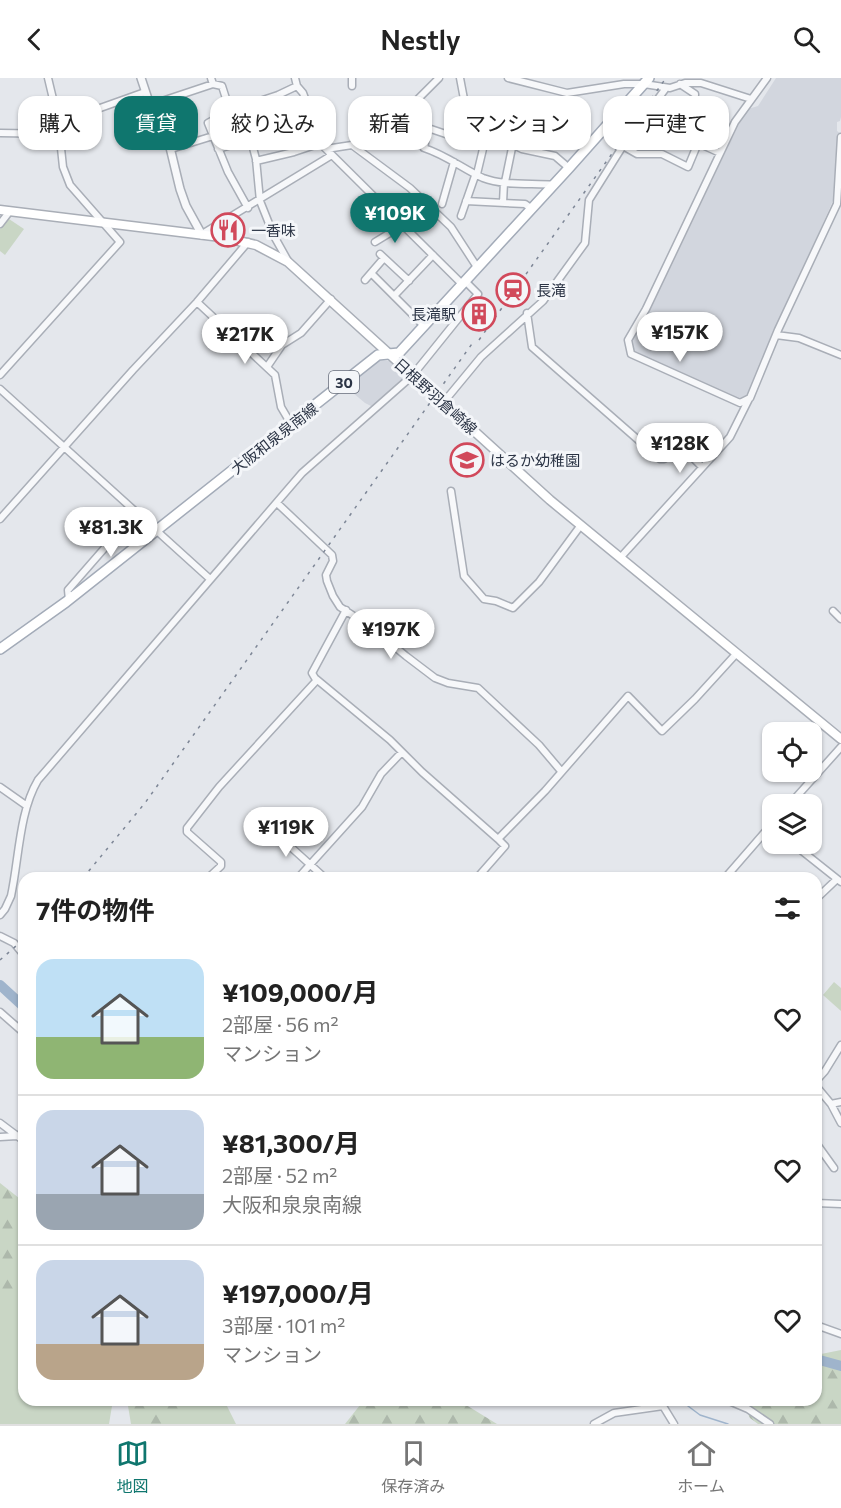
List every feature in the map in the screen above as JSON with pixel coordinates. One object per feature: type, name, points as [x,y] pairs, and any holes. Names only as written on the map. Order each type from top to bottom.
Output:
[{"type":"main road","name":"大阪和泉泉南線","points":[[0,649],[69,600],[378,355],[399,353],[570,168],[646,81]]},
{"type":"main road","name":"日根野羽倉崎線","points":[[0,210],[248,242],[288,262],[442,403],[581,525],[841,739]]},
{"type":"street","points":[[48,78],[52,96]]},
{"type":"street","points":[[141,78],[147,96]]},
{"type":"street","points":[[295,78],[304,96]]},
{"type":"street","points":[[421,96],[439,78]]},
{"type":"street","points":[[460,78],[463,96]]},
{"type":"street","points":[[508,78],[567,93],[646,81],[669,88],[680,84],[701,83],[752,99]]},
{"type":"street","points":[[601,78],[605,87]]},
{"type":"street","points":[[750,398],[740,404],[631,354],[628,340],[646,309],[735,122],[767,78]]},
{"type":"street","points":[[173,96],[212,81],[222,86],[225,96]]},
{"type":"street","points":[[680,84],[695,96]]},
{"type":"street","points":[[271,96],[297,86]]},
{"type":"street","points":[[659,96],[666,87]]},
{"type":"street","points":[[102,107],[145,92]]},
{"type":"street","points":[[444,133],[428,128],[424,148],[441,153],[485,178],[505,182],[554,184]]},
{"type":"street","points":[[0,133],[18,133]]},
{"type":"street","points":[[620,558],[734,431],[837,204],[841,137]]},
{"type":"street","points":[[0,375],[120,242],[70,185],[63,167],[61,150]]},
{"type":"street","points":[[171,150],[180,189],[202,235],[332,155]]},
{"type":"street","points":[[219,150],[248,208]]},
{"type":"street","points":[[254,150],[260,201],[274,236],[288,262]]},
{"type":"street","points":[[256,161],[298,150]]},
{"type":"street","points":[[0,915],[11,896],[27,806],[32,789],[38,780],[302,473],[412,376],[478,294],[433,255],[327,150]]},
{"type":"street","points":[[359,150],[410,188],[451,227],[477,267]]},
{"type":"street","points":[[462,216],[483,150]]},
{"type":"street","points":[[503,203],[511,150]]},
{"type":"street","points":[[527,150],[555,156],[570,168]]},
{"type":"street","points":[[442,403],[481,357],[543,300],[585,243],[589,200],[620,150]]},
{"type":"street","points":[[630,150],[637,154],[662,154],[688,167],[695,150]]},
{"type":"street","points":[[713,150],[720,153]]},
{"type":"street","points":[[442,204],[454,162]]},
{"type":"street","points":[[466,201],[525,204],[532,208]]},
{"type":"street","points":[[0,224],[10,211]]},
{"type":"street","points":[[375,242],[403,225]]},
{"type":"street","points":[[0,519],[197,302],[248,242]]},
{"type":"street","points":[[394,297],[433,255]]},
{"type":"street","points":[[365,280],[382,256],[409,281]]},
{"type":"street","points":[[371,273],[424,326]]},
{"type":"street","points":[[267,367],[282,345],[301,333],[331,299]]},
{"type":"street","points":[[197,302],[275,375],[281,407],[291,424]]},
{"type":"street","points":[[528,314],[532,347],[660,459],[664,459],[680,448],[684,449],[702,467]]},
{"type":"street","points":[[776,335],[799,338],[841,355]]},
{"type":"street","points":[[0,389],[210,579]]},
{"type":"street","points":[[451,491],[464,576],[484,599],[513,608],[539,582],[581,525]]},
{"type":"street","points":[[277,503],[329,550],[333,561],[326,574],[327,581],[340,607],[372,628],[435,678],[448,683],[478,688],[539,745],[561,771]]},
{"type":"street","points":[[69,600],[68,590],[136,512]]},
{"type":"street","points":[[346,610],[312,673],[317,680],[390,740],[422,772],[506,846],[482,872]]},
{"type":"street","points":[[833,611],[841,619]]},
{"type":"street","points":[[498,839],[628,696],[662,730],[695,699],[736,654]]},
{"type":"street","points":[[214,872],[221,866],[221,862],[187,832],[187,828],[219,787],[317,680]]},
{"type":"street","points":[[799,794],[841,747]]},
{"type":"street","points":[[303,872],[362,807],[381,774],[402,752]]},
{"type":"street","points":[[0,787],[27,806]]},
{"type":"street","points":[[262,821],[319,872]]},
{"type":"street","points":[[730,872],[762,837]]},
{"type":"street","points":[[806,854],[839,880],[822,894]]},
{"type":"street","points":[[0,936],[14,943],[18,948]]},
{"type":"street","points":[[0,1012],[18,1028]]},
{"type":"street","points":[[822,1074],[841,1045]]},
{"type":"street","points":[[822,1091],[841,1123]]},
{"type":"street","points":[[831,1104],[841,1102]]},
{"type":"street","points":[[0,1123],[17,1136]]},
{"type":"street","points":[[0,1137],[17,1136]]},
{"type":"street","points":[[822,1151],[834,1168]]},
{"type":"street","points":[[822,1203],[841,1204]]},
{"type":"street","points":[[822,1327],[841,1334]]},
{"type":"street","points":[[594,1424],[614,1413],[648,1406]]},
{"type":"street","points":[[664,1406],[674,1424]]},
{"type":"street","points":[[743,1406],[770,1424]]},
{"type":"shaded area","points":[[776,78],[841,78],[841,117],[837,122],[837,131],[840,133],[835,196],[747,396],[740,400],[634,351],[631,340],[671,265],[726,150],[729,150],[729,145],[739,124],[748,109],[758,106]]},
{"type":"shaded area","points":[[379,361],[391,361],[406,378],[373,407],[346,387]]},
{"type":"green space","points":[[9,219],[24,229],[5,255],[0,251],[0,229]]},
{"type":"green space","points":[[834,982],[841,988],[841,1011],[823,995]]},
{"type":"green space","points":[[0,1183],[18,1197],[18,1306],[0,1310]]},
{"type":"green space","points":[[0,1264],[18,1266],[18,1406],[112,1406],[109,1424],[0,1424]]},
{"type":"green space","points":[[841,1350],[841,1424],[758,1424],[750,1418],[744,1406],[822,1406],[822,1354]]},
{"type":"green space","points":[[128,1406],[195,1406],[164,1424],[131,1424]]},
{"type":"green space","points":[[158,1406],[227,1406],[236,1424],[134,1424]]},
{"type":"green space","points":[[359,1406],[468,1406],[497,1424],[345,1424]]},
{"type":"waterway","points":[[0,985],[18,1002]]},
{"type":"waterway","points":[[822,1361],[841,1366]]},
{"type":"waterway","points":[[688,1406],[700,1415],[728,1424]]},
{"type":"railway","points":[[479,340],[666,78]]},
{"type":"railway","points":[[88,872],[145,803],[474,341]]},
{"type":"railway","points":[[0,960],[18,944]]},
{"type":"place","name":"一香味","points":[[228,230]]},
{"type":"place","name":"長滝","points":[[513,290]]},
{"type":"place","name":"長滝駅","points":[[479,314]]},
{"type":"place","name":"はるか幼稚園","points":[[467,460]]}]
